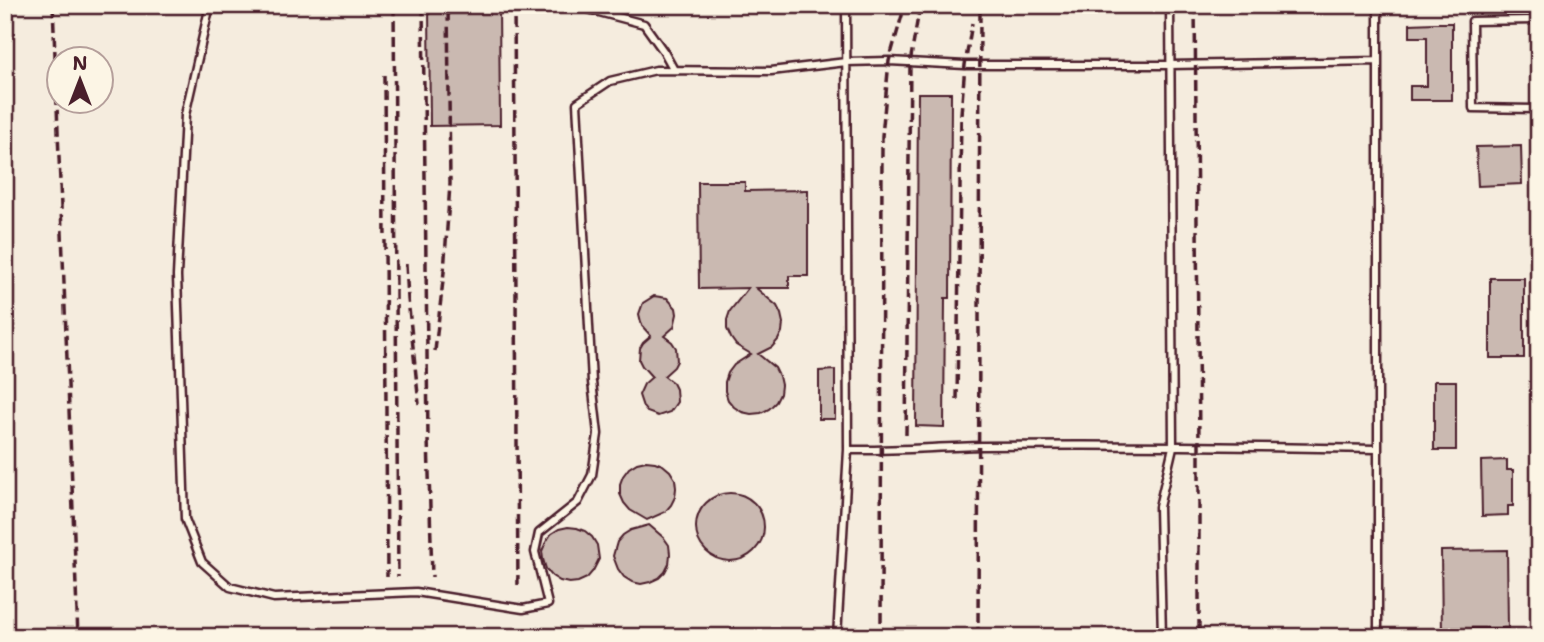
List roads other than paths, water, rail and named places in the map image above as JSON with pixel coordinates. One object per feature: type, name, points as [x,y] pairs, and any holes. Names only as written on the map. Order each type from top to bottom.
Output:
[{"type":"lane","points":[[210,5],[185,116],[177,276],[185,519],[202,562],[230,587],[274,598],[416,592],[523,609],[548,604],[535,552],[539,533],[578,502],[592,475],[598,434],[592,382],[577,103],[610,81],[656,70],[771,71],[846,62],[1170,65],[1378,61]]},
{"type":"lane","points":[[583,5],[584,8],[644,24],[674,70]]},
{"type":"lane","points":[[837,637],[848,450],[846,5]]},
{"type":"lane","points":[[1162,637],[1159,507],[1173,447],[1170,5]]},
{"type":"lane","points":[[1378,5],[1378,637]]},
{"type":"lane","points":[[1539,20],[1472,21],[1473,108],[1539,109]]},
{"type":"lane","points":[[848,450],[979,446],[1199,445],[1377,449]]},
{"type":"railway","points":[[53,5],[78,637]]},
{"type":"railway","points":[[394,5],[398,577]]},
{"type":"railway","points":[[423,5],[432,577]]},
{"type":"railway","points":[[435,351],[450,184],[448,5]]},
{"type":"railway","points":[[514,5],[518,588]]},
{"type":"railway","points":[[881,637],[882,136],[889,61],[905,5]]},
{"type":"railway","points":[[906,435],[910,63],[920,5]]},
{"type":"railway","points":[[978,637],[980,5]]},
{"type":"railway","points":[[1195,5],[1199,637]]},
{"type":"railway","points":[[957,400],[961,114],[972,23]]},
{"type":"railway","points":[[384,75],[387,577]]},
{"type":"railway","points":[[406,264],[419,404]]}]
